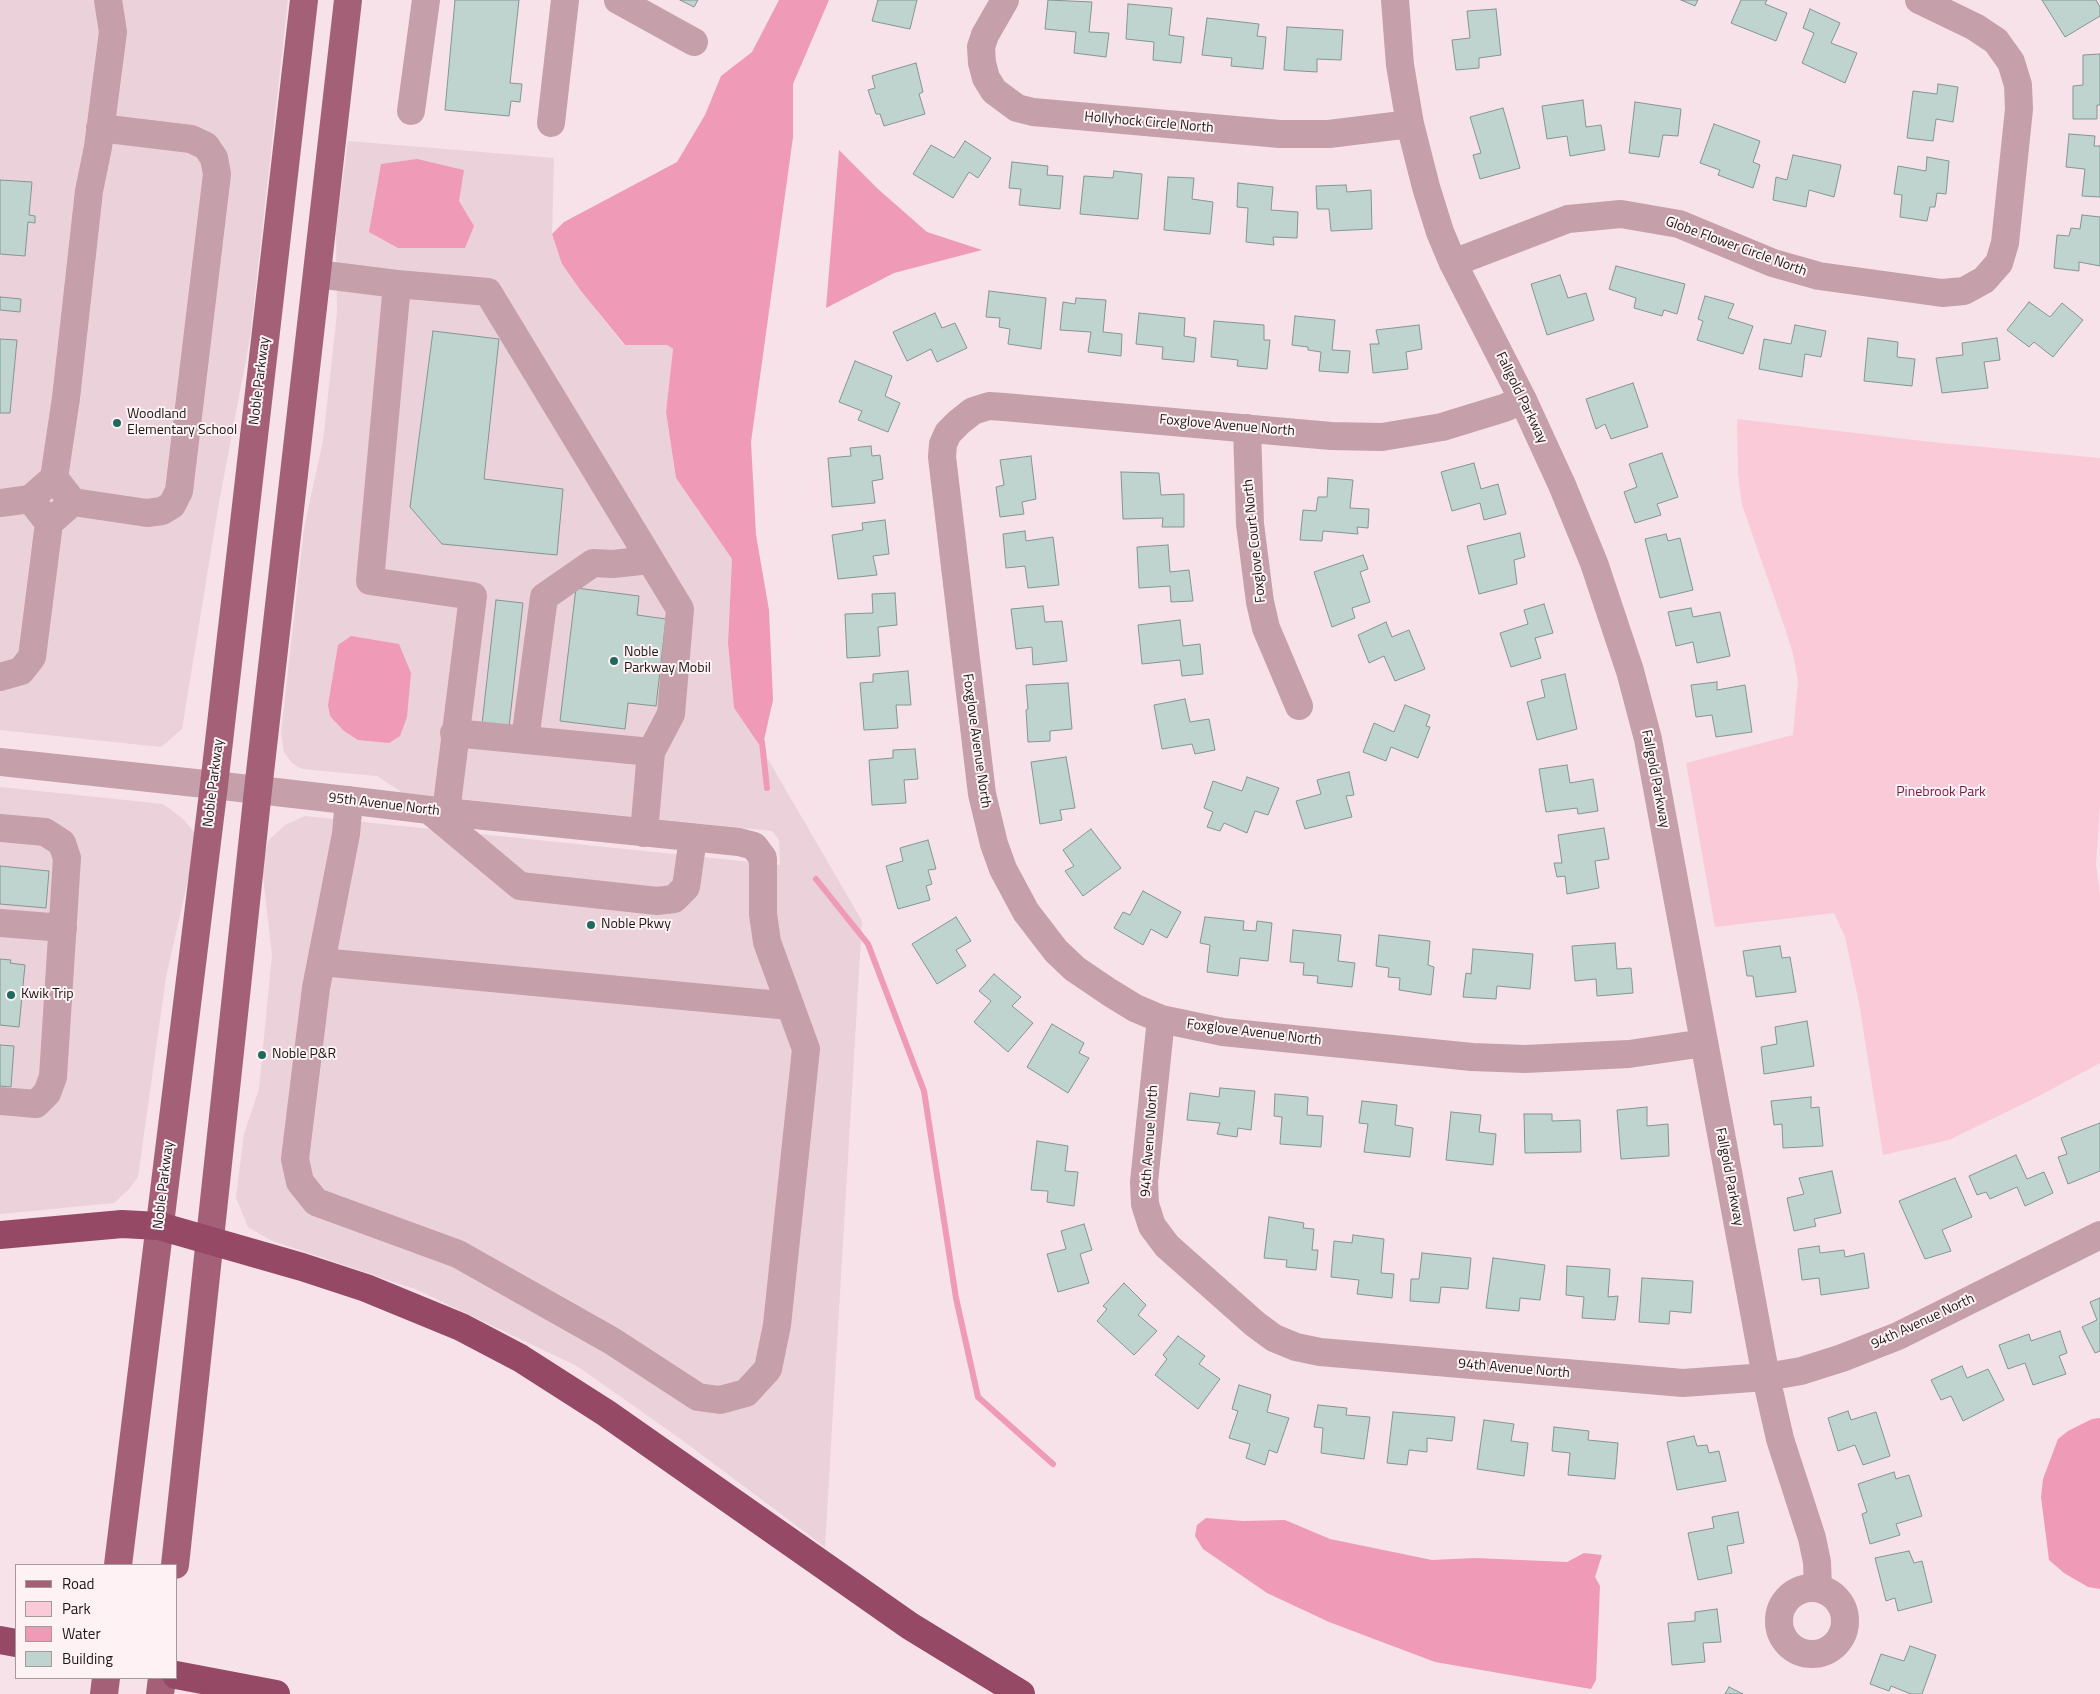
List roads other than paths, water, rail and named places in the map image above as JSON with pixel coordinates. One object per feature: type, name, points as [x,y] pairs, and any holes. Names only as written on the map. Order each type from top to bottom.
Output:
[{"type":"highway","points":[[0,1235],[122,1224],[159,1226],[302,1267],[390,1297],[461,1327],[520,1358],[614,1418],[910,1626],[1022,1694]]},
{"type":"highway","points":[[0,1640],[15,1644]]},
{"type":"highway","points":[[178,1675],[276,1694]]},
{"type":"main road","name":"Noble Parkway","points":[[118,1564],[214,784],[304,0]]},
{"type":"main road","points":[[175,1564],[258,790],[348,0]]},
{"type":"main road","points":[[104,1694],[106,1679]]},
{"type":"main road","points":[[160,1694],[162,1679]]},
{"type":"street","points":[[0,503],[30,499],[54,478],[66,398],[89,191],[113,32],[108,0]]},
{"type":"street","points":[[411,111],[426,0]]},
{"type":"street","points":[[550,123],[566,0]]},
{"type":"street","points":[[618,0],[694,42]]},
{"type":"street","name":"Hollyhock Circle North","points":[[1005,0],[985,35],[981,47],[982,63],[986,78],[994,91],[1017,108],[1033,112],[1280,134],[1329,134],[1410,124]]},
{"type":"street","name":"Fallgold Parkway","points":[[1395,0],[1400,64],[1410,124],[1426,187],[1453,263],[1523,400],[1562,485],[1594,563],[1630,671],[1656,779],[1766,1377],[1780,1439],[1812,1538],[1817,1562],[1818,1588]]},
{"type":"street","name":"Globe Flower Circle North","points":[[1453,263],[1568,219],[1621,214],[1679,224],[1773,263],[1819,276],[1942,293],[1964,291],[1971,288],[1984,280],[1999,263],[2005,242],[2019,109],[2018,85],[2011,62],[1996,41],[1975,27],[1919,0]]},
{"type":"street","points":[[54,478],[73,502],[147,513],[162,511],[172,505],[179,490],[217,174],[214,158],[206,146],[191,139],[100,128]]},
{"type":"street","points":[[317,274],[397,284],[488,292],[680,609],[671,714],[652,752],[644,833]]},
{"type":"street","points":[[397,284],[370,581],[473,596],[454,733],[437,811],[520,886],[657,901],[674,898],[686,887],[692,838]]},
{"type":"street","name":"Foxglove Avenue North","points":[[1523,400],[1504,408],[1442,427],[1382,437],[1331,436],[989,406],[973,411],[959,422],[948,433],[943,444],[943,467],[982,794],[994,844],[1003,869],[1026,912],[1056,951],[1075,969],[1108,992],[1135,1008],[1161,1019],[1224,1032],[1508,1058],[1584,1058],[1704,1043]]},
{"type":"street","name":"Foxglove Court North","points":[[1247,428],[1250,524],[1260,602],[1266,628],[1299,706]]},
{"type":"street","points":[[30,499],[49,523]]},
{"type":"street","points":[[0,677],[21,671],[32,657],[49,523],[73,502]]},
{"type":"street","points":[[525,740],[544,597],[593,564],[650,560]]},
{"type":"street","points":[[454,733],[652,752]]},
{"type":"street","name":"95th Avenue North","points":[[0,762],[214,784],[437,811],[739,842],[754,846],[763,858],[763,914],[766,942],[790,1006]]},
{"type":"street","points":[[321,962],[790,1006],[806,1049],[777,1325],[768,1369],[746,1393],[720,1400],[698,1397],[612,1341],[458,1254],[316,1202],[300,1182],[295,1159],[321,962],[346,834],[349,800]]},
{"type":"street","points":[[0,828],[45,832],[62,843],[67,858],[53,1077],[47,1093],[36,1104],[0,1101]]},
{"type":"street","points":[[0,923],[63,928]]},
{"type":"street","name":"94th Avenue North","points":[[1161,1019],[1144,1182],[1145,1204],[1152,1226],[1167,1246],[1274,1338],[1296,1347],[1320,1352],[1683,1383],[1766,1377],[1800,1371],[1842,1358],[1898,1336],[2100,1235]]},
{"type":"water","points":[[779,0],[829,0],[793,84],[793,137],[751,442],[756,535],[769,610],[773,700],[762,749],[734,708],[728,643],[732,559],[676,478],[666,412],[673,349],[667,345],[625,345],[581,291],[562,264],[552,234],[564,222],[677,162],[705,115],[721,76],[752,52]]},
{"type":"water","points":[[839,150],[878,189],[927,232],[982,250],[894,273],[826,308]]},
{"type":"water","points":[[417,159],[464,170],[459,201],[474,226],[465,248],[398,248],[369,232],[381,164]]},
{"type":"water","points":[[351,636],[399,644],[411,673],[407,717],[400,736],[389,743],[358,740],[344,731],[330,716],[328,705],[338,645]]},
{"type":"water","points":[[2100,1418],[2100,1589],[2088,1587],[2064,1573],[2049,1560],[2041,1497],[2043,1479],[2058,1439],[2068,1431],[2092,1419]]},
{"type":"water","points":[[1206,1518],[1243,1521],[1285,1520],[1330,1539],[1432,1560],[1475,1558],[1567,1562],[1584,1553],[1602,1555],[1595,1577],[1600,1586],[1596,1680],[1591,1689],[1435,1662],[1329,1622],[1267,1593],[1203,1549],[1195,1536],[1197,1525]]},
{"type":"waterway","points":[[762,742],[767,788]]},
{"type":"waterway","points":[[816,879],[868,944],[924,1091],[956,1298],[978,1397],[1053,1464]]},
{"type":"place","name":"Woodland Elementary School","points":[[117,423]]},
{"type":"place","name":"Noble Parkway Mobil","points":[[614,661]]},
{"type":"place","name":"Noble Pkwy","points":[[591,925]]},
{"type":"place","name":"Kwik Trip","points":[[11,995]]},
{"type":"place","name":"Noble P&R","points":[[262,1055]]},
{"type":"park label","name":"Pinebrook Park","points":[[1941,793]]}]
